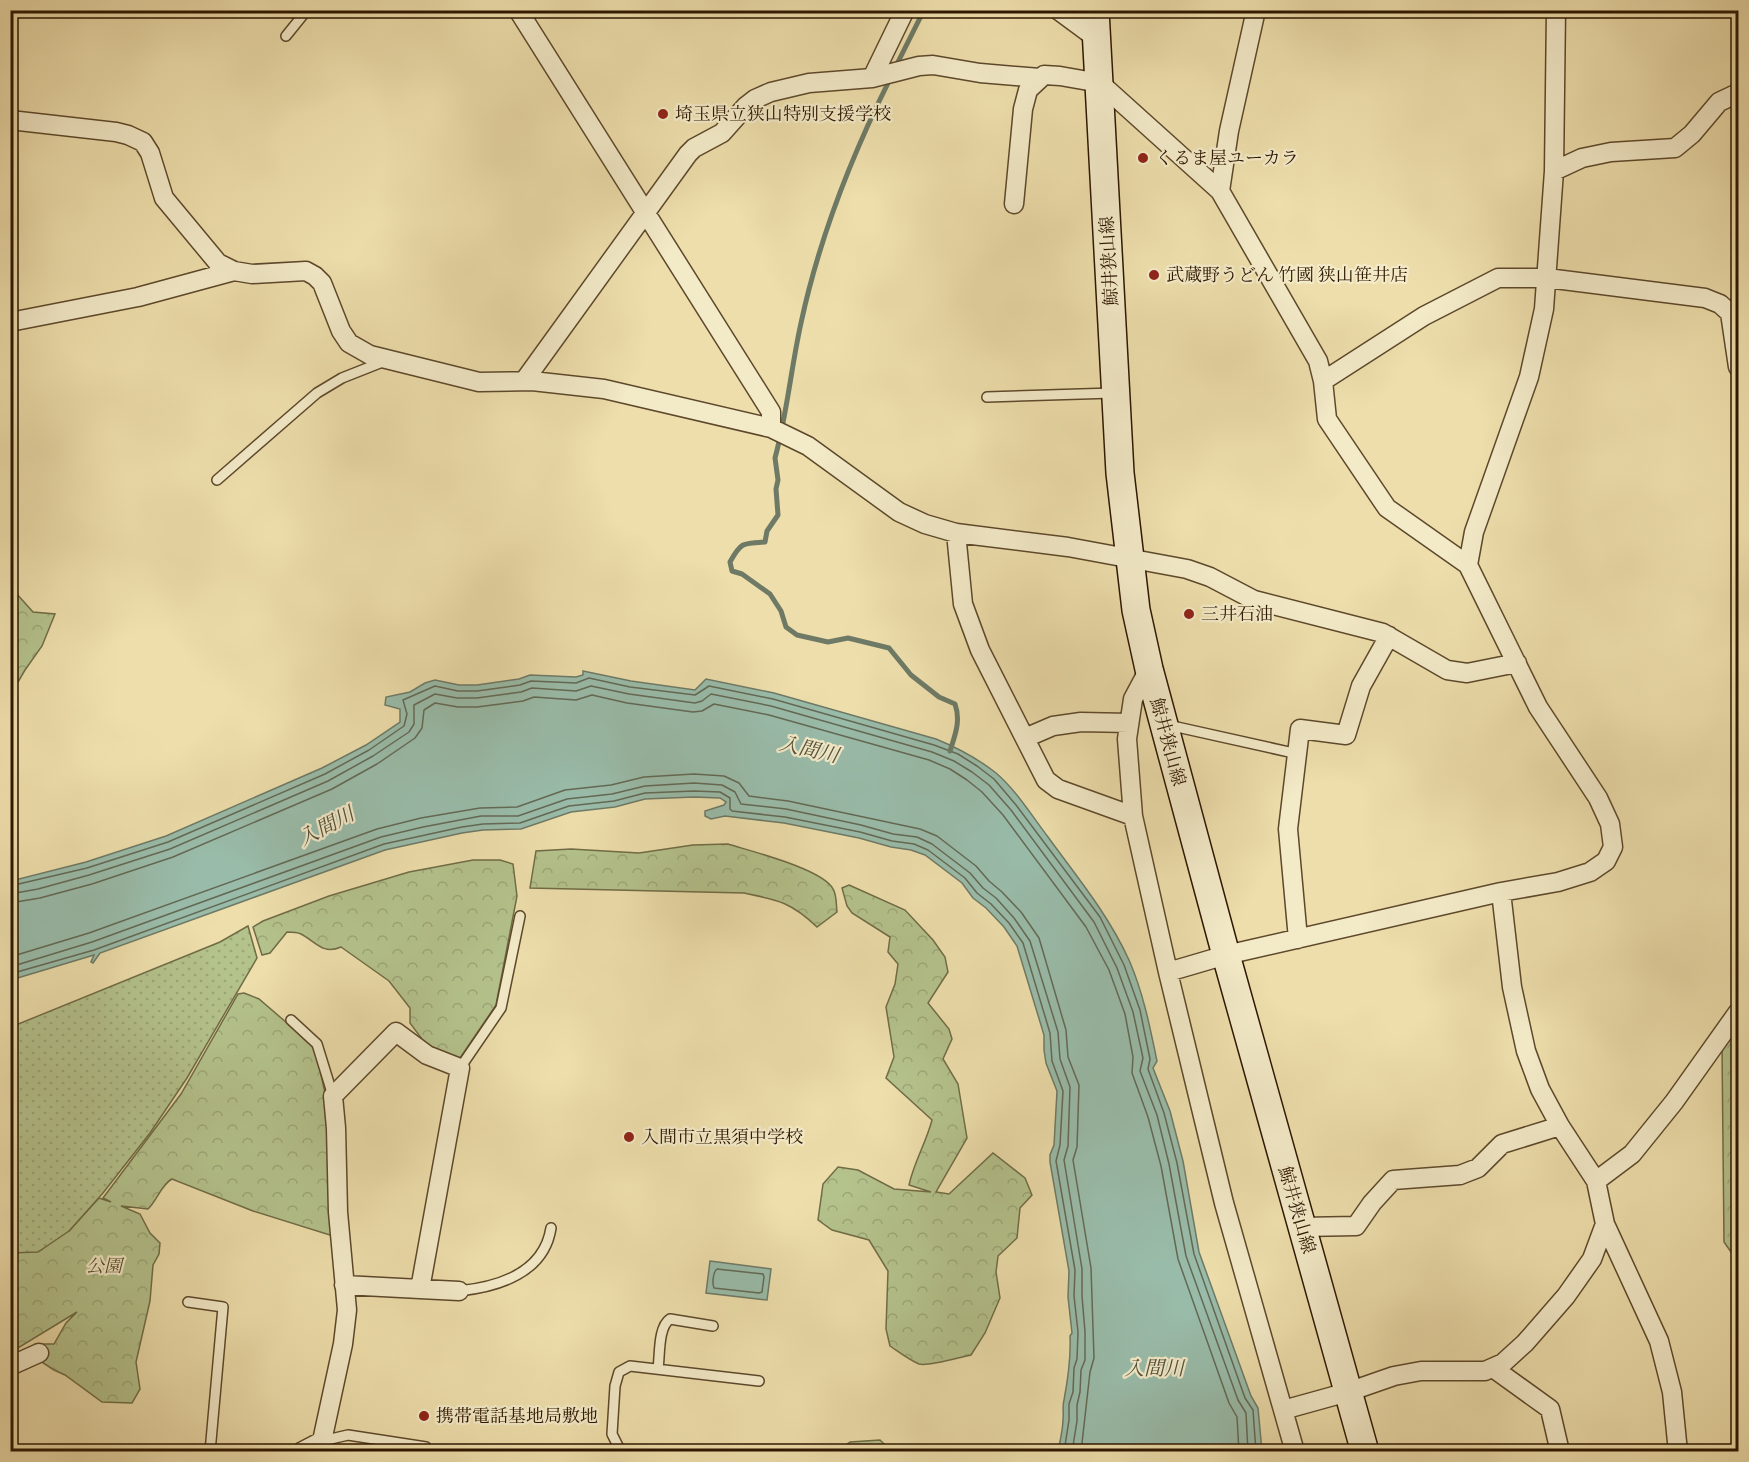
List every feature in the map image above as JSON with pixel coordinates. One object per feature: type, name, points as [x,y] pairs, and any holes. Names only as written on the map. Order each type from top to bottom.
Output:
[{"type":"main road","name":"鯨井狭山線","points":[[1095,10],[1120,473],[1136,610],[1149,669],[1226,955],[1365,1452]]},
{"type":"street","points":[[518,10],[771,412],[771,428]]},
{"type":"street","points":[[872,78],[905,10]]},
{"type":"street","points":[[1058,10],[1096,38]]},
{"type":"street","points":[[1220,191],[1229,132],[1256,10]]},
{"type":"street","points":[[1468,565],[1474,531],[1529,377],[1544,309],[1554,171],[1556,10]]},
{"type":"street","points":[[524,381],[688,154],[694,148],[722,133],[755,99],[771,92],[809,83],[872,78],[919,66],[933,65],[980,73],[1040,78]]},
{"type":"street","points":[[1014,204],[1023,109],[1028,90],[1044,75],[1100,83],[1220,191],[1318,361],[1323,381],[1327,419],[1387,508],[1468,565],[1538,707],[1598,798],[1610,824],[1613,847],[1606,861],[1590,872],[1558,882],[1501,892],[1226,955],[1168,972]]},
{"type":"street","points":[[1554,171],[1582,158],[1611,152],[1676,148],[1692,134],[1719,102],[1738,93]]},
{"type":"street","points":[[10,120],[116,132],[143,142],[150,153],[164,198],[218,263],[234,271],[252,274],[306,271],[315,276],[322,283],[341,331],[350,343],[370,355],[479,382],[524,381],[604,389],[771,428],[808,446],[899,512],[925,524],[956,533],[1068,547],[1187,569],[1210,577],[1254,600],[1359,626],[1389,636],[1447,670],[1467,673],[1517,663]]},
{"type":"street","points":[[10,322],[138,297],[234,271]]},
{"type":"street","points":[[1323,381],[1424,316],[1498,278],[1547,278],[1705,298],[1720,304],[1730,313],[1738,367]]},
{"type":"street","points":[[956,533],[963,604],[980,651],[1046,780],[1058,789],[1133,816]]},
{"type":"street","points":[[1298,939],[1288,829],[1300,729],[1346,735],[1361,686],[1389,636]]},
{"type":"street","points":[[1149,669],[1132,699],[1127,739],[1133,816],[1224,1203],[1295,1452]]},
{"type":"street","points":[[1025,738],[1053,726],[1081,723],[1129,723]]},
{"type":"street","points":[[1501,892],[1512,987],[1526,1051],[1540,1089],[1560,1126],[1596,1181],[1605,1224],[1659,1341],[1672,1392],[1678,1452]]},
{"type":"street","points":[[1596,1181],[1632,1154],[1674,1102],[1738,1012]]},
{"type":"street","points":[[302,1452],[323,1446],[343,1344],[347,1310],[338,1212],[333,1096],[396,1032],[427,1055],[460,1068],[420,1289]]},
{"type":"street","points":[[1302,1227],[1356,1226],[1372,1203],[1393,1180],[1460,1175],[1478,1168],[1502,1144],[1560,1126]]},
{"type":"street","points":[[1283,1410],[1348,1392],[1394,1376],[1412,1373],[1485,1371],[1503,1363],[1525,1343],[1566,1296],[1592,1259],[1605,1224]]},
{"type":"street","points":[[344,1285],[459,1291]]},
{"type":"street","points":[[10,1366],[39,1353]]},
{"type":"street","points":[[1493,1368],[1550,1409],[1560,1452]]},
{"type":"lane","points":[[286,36],[307,10]]},
{"type":"lane","points":[[217,480],[317,393],[342,378],[387,360]]},
{"type":"lane","points":[[987,397],[1116,393]]},
{"type":"lane","points":[[1164,724],[1298,754]]},
{"type":"lane","points":[[460,1068],[501,1008],[520,916]]},
{"type":"lane","points":[[291,1020],[317,1044],[333,1096]]},
{"type":"lane","points":[[459,1291],[483,1289],[501,1284],[531,1266],[542,1254],[550,1239],[551,1228]]},
{"type":"lane","points":[[188,1302],[223,1307],[210,1452]]},
{"type":"lane","points":[[658,1369],[663,1328],[667,1320],[713,1326]]},
{"type":"lane","points":[[621,1452],[612,1434],[616,1377],[619,1372],[630,1366],[759,1381]]},
{"type":"lane","points":[[323,1446],[348,1435],[426,1447]]},
{"type":"green space","points":[[11,589],[33,612],[55,614],[42,646],[11,694]]},
{"type":"green space","points":[[728,844],[801,868],[827,882],[836,897],[837,912],[817,927],[799,912],[783,903],[744,893],[530,888],[536,851],[571,849],[639,853],[693,845]]},
{"type":"green space","points":[[473,860],[500,860],[513,864],[517,896],[496,1005],[458,1061],[430,1050],[410,1023],[410,1008],[389,981],[341,947],[324,949],[301,934],[287,932],[270,953],[262,955],[253,927],[263,921],[329,896],[409,872]]},
{"type":"green space","points":[[849,885],[905,910],[933,940],[945,957],[948,972],[928,1003],[949,1029],[952,1039],[943,1059],[958,1084],[967,1138],[936,1192],[949,1194],[993,1153],[1025,1178],[1032,1195],[1020,1208],[1017,1238],[998,1256],[996,1272],[1000,1298],[985,1333],[971,1355],[937,1363],[919,1364],[890,1346],[886,1329],[888,1271],[869,1240],[832,1230],[818,1220],[823,1184],[838,1167],[858,1170],[894,1189],[931,1192],[909,1185],[932,1120],[886,1078],[894,1057],[886,1007],[895,984],[898,964],[888,952],[890,937],[852,913],[847,906],[842,888]]},
{"type":"green space","points":[[248,926],[257,958],[187,1078],[150,1133],[103,1193],[69,1231],[38,1252],[11,1253],[11,1027],[220,942]]},
{"type":"green space","name":"公園","points":[[244,993],[259,999],[315,1047],[325,1093],[333,1236],[253,1211],[172,1179],[148,1209],[121,1206],[140,1214],[150,1233],[160,1243],[159,1254],[153,1265],[150,1301],[136,1362],[140,1389],[132,1403],[102,1402],[65,1375],[28,1353],[35,1344],[54,1344],[66,1323],[77,1312],[18,1348],[11,1346],[10,1251],[69,1231],[99,1198],[111,1202],[103,1198],[181,1094],[238,994]]},
{"type":"green space","points":[[1738,1029],[1738,1262],[1724,1242],[1722,1047]]},
{"type":"green space","points":[[880,1440],[891,1451],[838,1451],[850,1442]]},
{"type":"water","name":"入間川","points":[[583,671],[631,681],[695,690],[706,679],[774,693],[936,739],[982,763],[1010,787],[1102,911],[1121,943],[1134,972],[1146,1010],[1157,1061],[1153,1068],[1170,1111],[1183,1161],[1199,1252],[1251,1396],[1258,1408],[1262,1451],[1058,1451],[1072,1333],[1068,1297],[1069,1271],[1050,1162],[1054,1145],[1057,1091],[1046,1063],[1044,1035],[1017,946],[1004,927],[973,898],[962,883],[925,855],[859,838],[784,823],[725,816],[711,819],[705,816],[705,811],[724,805],[726,802],[720,798],[645,799],[615,807],[571,812],[521,829],[462,833],[385,850],[100,953],[93,963],[91,962],[94,955],[11,980],[11,881],[86,862],[166,836],[322,768],[366,745],[400,722],[400,709],[385,705],[386,697],[410,692],[435,680],[459,685],[477,685],[519,679],[530,675],[576,677],[583,675]]},
{"type":"water","points":[[710,1261],[771,1269],[767,1300],[706,1293]]},
{"type":"waterway","points":[[895,68],[924,10]]},
{"type":"waterway","points":[[890,79],[849,168],[808,292],[775,458],[778,480],[776,489],[778,515],[767,531],[765,542],[743,545],[730,562],[732,571],[742,574],[770,594],[781,611],[786,627],[797,635],[828,642],[848,638],[889,648],[911,675],[939,697],[955,704],[957,722],[950,751]]},
{"type":"place","name":"埼玉県立狭山特別支援学校","points":[[663,114]]},
{"type":"place","name":"くるま屋ユーカラ","points":[[1143,158]]},
{"type":"place","name":"武蔵野うどん 竹國 狭山笹井店","points":[[1154,275]]},
{"type":"place","name":"三井石油","points":[[1189,614]]},
{"type":"place","name":"入間市立黒須中学校","points":[[629,1137]]},
{"type":"place","name":"携帯電話基地局敷地","points":[[424,1416]]}]
